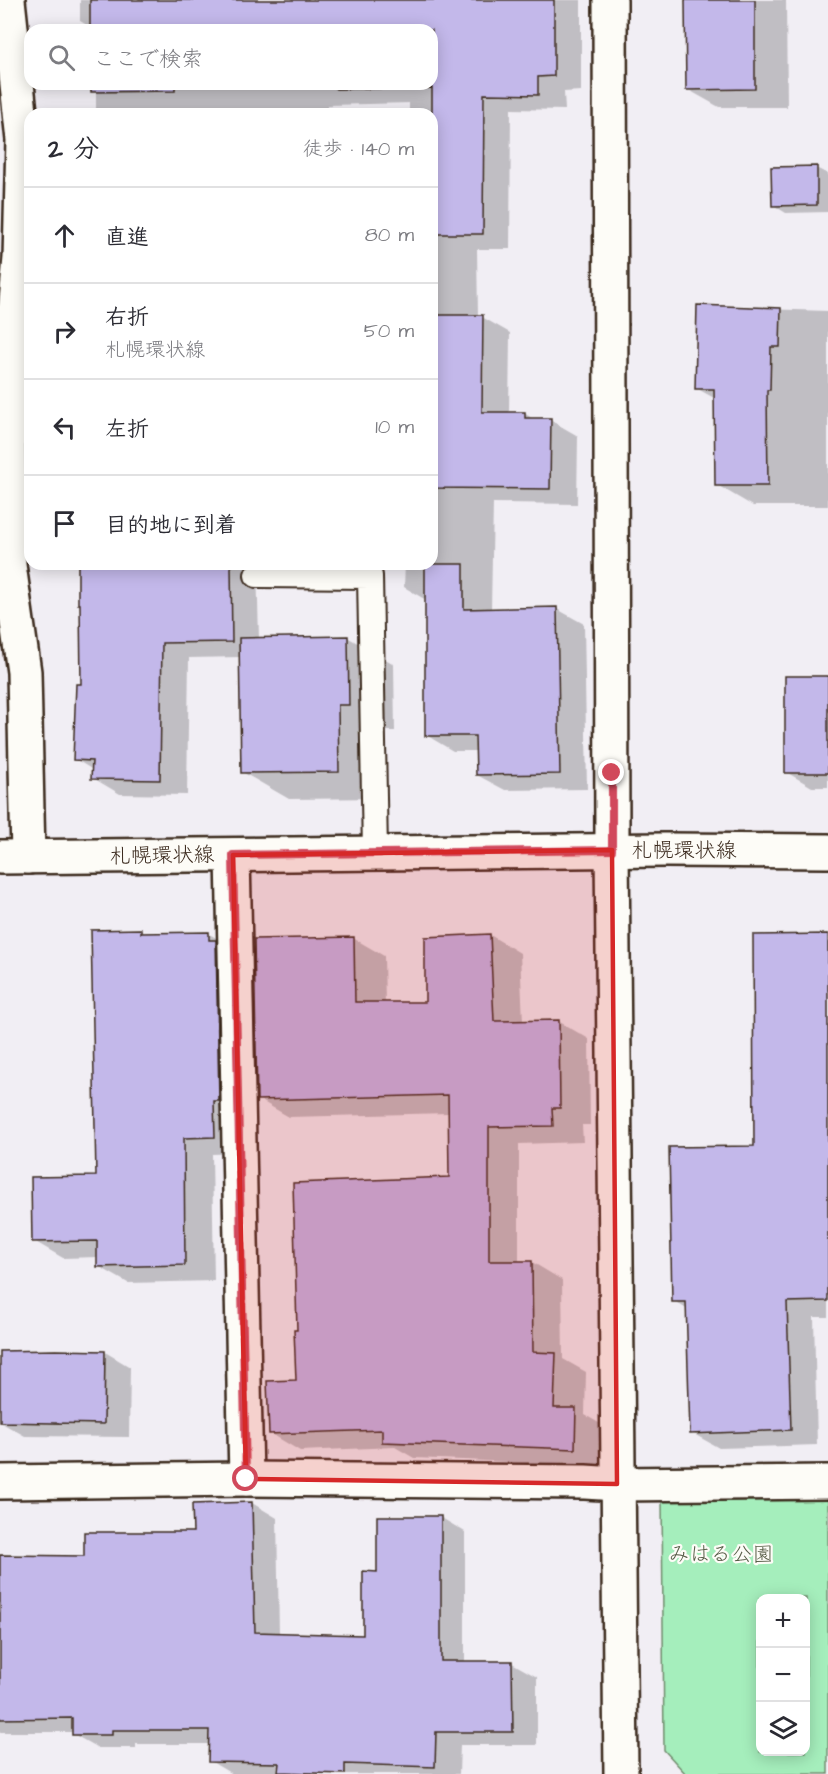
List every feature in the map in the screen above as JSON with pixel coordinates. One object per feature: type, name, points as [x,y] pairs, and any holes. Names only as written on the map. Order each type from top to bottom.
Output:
[{"type":"street","points":[[8,0],[23,140],[20,258],[8,390],[9,565],[24,672],[14,857]]},
{"type":"street","points":[[610,0],[612,850],[621,1774]]},
{"type":"street","name":"札幌環状線","points":[[14,857],[612,850],[828,851]]},
{"type":"street","points":[[233,855],[246,1479]]},
{"type":"street","points":[[0,1482],[246,1479],[617,1484],[828,1482]]},
{"type":"lane","points":[[257,575],[370,576],[375,852]]},
{"type":"highlighted area","points":[[612,850],[617,1484],[246,1479],[233,855]]},
{"type":"green space","name":"みはる公園","points":[[662,1494],[828,1496],[828,1774],[686,1774],[664,1750]]},
{"type":"building","points":[[90,0],[554,0],[554,76],[538,77],[538,95],[484,94],[483,234],[438,234],[438,108],[432,108],[432,90],[438,90],[438,24],[90,24]]},
{"type":"building","points":[[685,0],[755,0],[755,89],[686,90]]},
{"type":"building","points":[[91,90],[175,90],[175,91],[91,92]]},
{"type":"building","points":[[817,166],[817,205],[772,206],[771,167]]},
{"type":"building","points":[[697,305],[781,308],[780,347],[771,347],[770,390],[767,390],[768,486],[715,486],[714,389],[695,389]]},
{"type":"building","points":[[438,315],[483,315],[482,412],[525,412],[525,418],[551,418],[550,489],[438,488]]},
{"type":"building","points":[[438,564],[464,564],[464,609],[557,607],[560,774],[476,775],[475,736],[425,736],[425,570],[438,570]]},
{"type":"building","points":[[78,570],[231,570],[232,642],[162,643],[160,780],[91,779],[92,761],[73,760],[76,684],[81,684],[80,604],[78,604]]},
{"type":"building","points":[[348,636],[349,705],[338,705],[339,772],[241,773],[239,638]]},
{"type":"building","points":[[785,676],[828,676],[828,773],[785,773]]},
{"type":"building","points":[[141,929],[141,933],[209,932],[209,940],[216,940],[219,1101],[214,1101],[215,1137],[184,1138],[185,1265],[97,1267],[97,1241],[32,1242],[31,1177],[96,1176],[91,930]]},
{"type":"building","points":[[490,934],[494,1021],[559,1020],[560,1108],[552,1108],[553,1126],[489,1127],[489,1261],[532,1261],[533,1352],[556,1353],[554,1408],[576,1408],[575,1449],[382,1442],[382,1430],[269,1434],[267,1381],[296,1380],[293,1183],[449,1177],[448,1095],[257,1100],[254,939],[354,937],[355,1002],[425,1002],[425,937]]},
{"type":"building","points":[[828,934],[828,1301],[787,1302],[791,1430],[690,1434],[686,1302],[672,1302],[669,1147],[754,1146],[753,935]]},
{"type":"building","points":[[0,1351],[105,1351],[104,1424],[0,1422]]},
{"type":"building","points":[[252,1502],[255,1632],[363,1635],[363,1571],[377,1572],[377,1516],[441,1516],[441,1661],[512,1661],[513,1732],[436,1732],[435,1767],[345,1764],[345,1774],[278,1772],[279,1763],[208,1762],[209,1730],[112,1730],[112,1735],[72,1735],[72,1718],[0,1719],[0,1555],[84,1556],[84,1532],[193,1532],[192,1504]]},
{"type":"route","points":[[246,1479],[233,855],[612,850],[612,773]]}]
